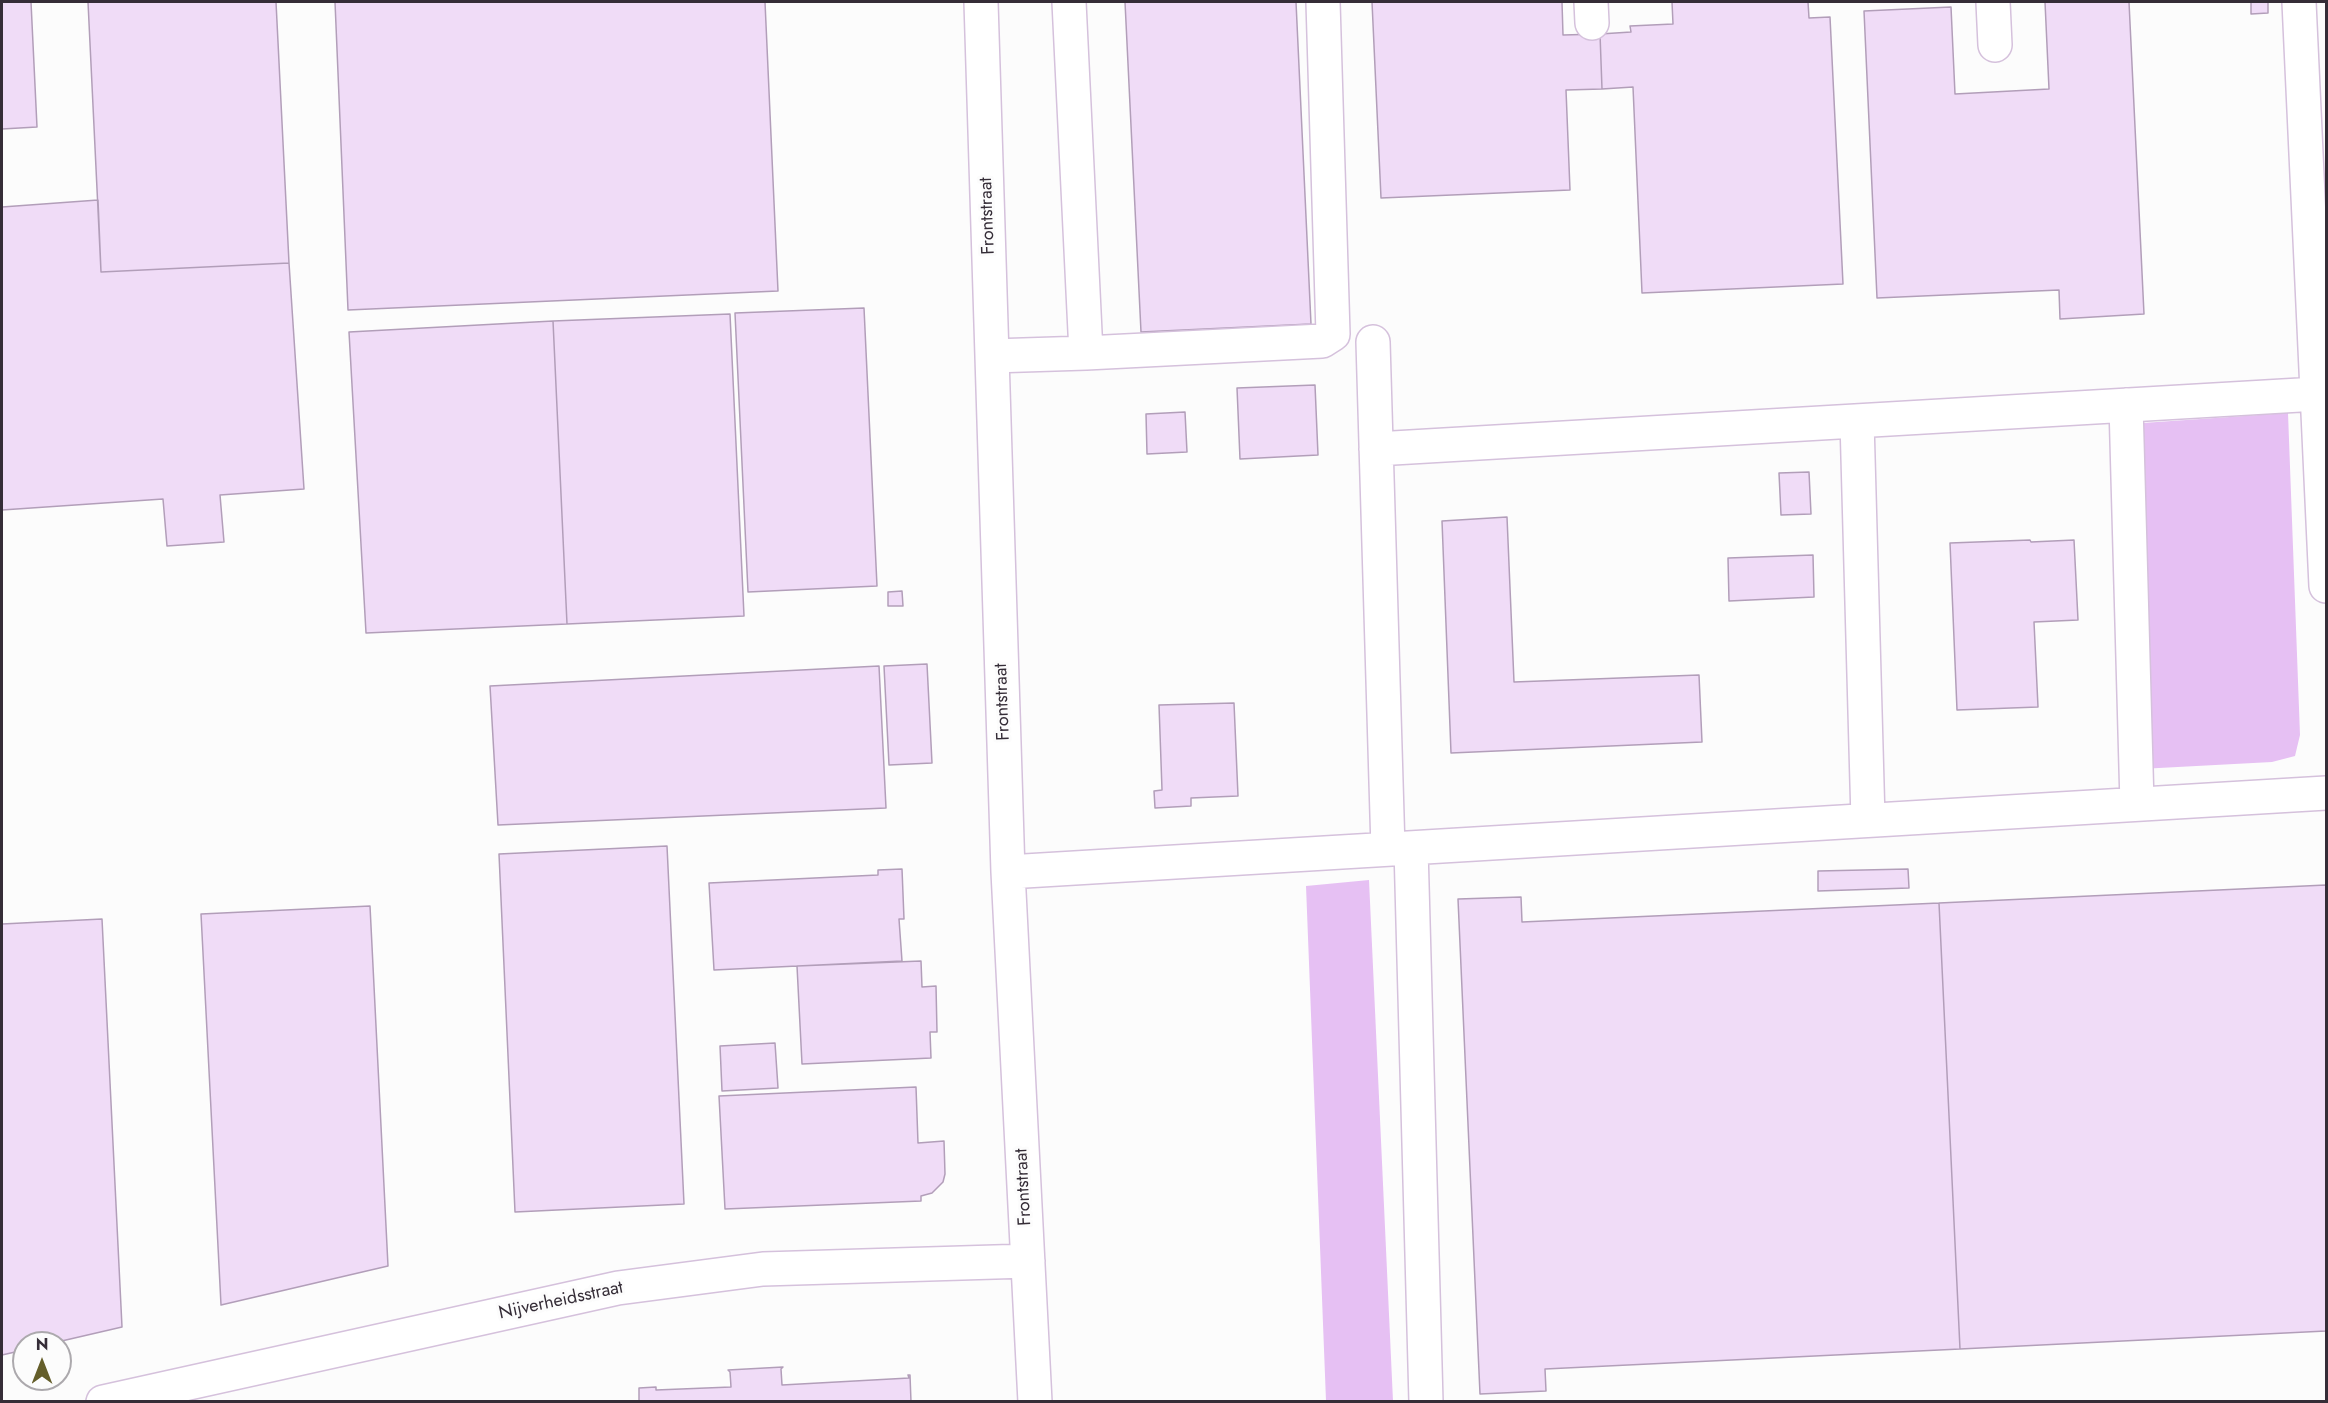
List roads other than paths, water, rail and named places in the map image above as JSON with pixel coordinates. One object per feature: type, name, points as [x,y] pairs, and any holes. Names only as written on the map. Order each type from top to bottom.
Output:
[{"type":"street","name":"Frontstraat","points":[[981,2],[1008,872],[1035,1401]]},
{"type":"street","points":[[1069,2],[1086,353]]},
{"type":"street","points":[[992,356],[1322,341],[1333,334],[1323,2]]},
{"type":"street","points":[[1993,2],[1995,45]]},
{"type":"street","points":[[2299,2],[2326,586]]},
{"type":"street","points":[[1373,342],[1376,449],[1400,849],[1426,1401]]},
{"type":"street","points":[[1376,449],[2317,394]]},
{"type":"street","points":[[2126,405],[2137,804]]},
{"type":"street","points":[[1857,421],[1868,820]]},
{"type":"street","points":[[1008,872],[2326,793]]},
{"type":"street","name":"Nijverheidsstraat","points":[[103,1401],[618,1288],[763,1269],[1028,1261]]}]
